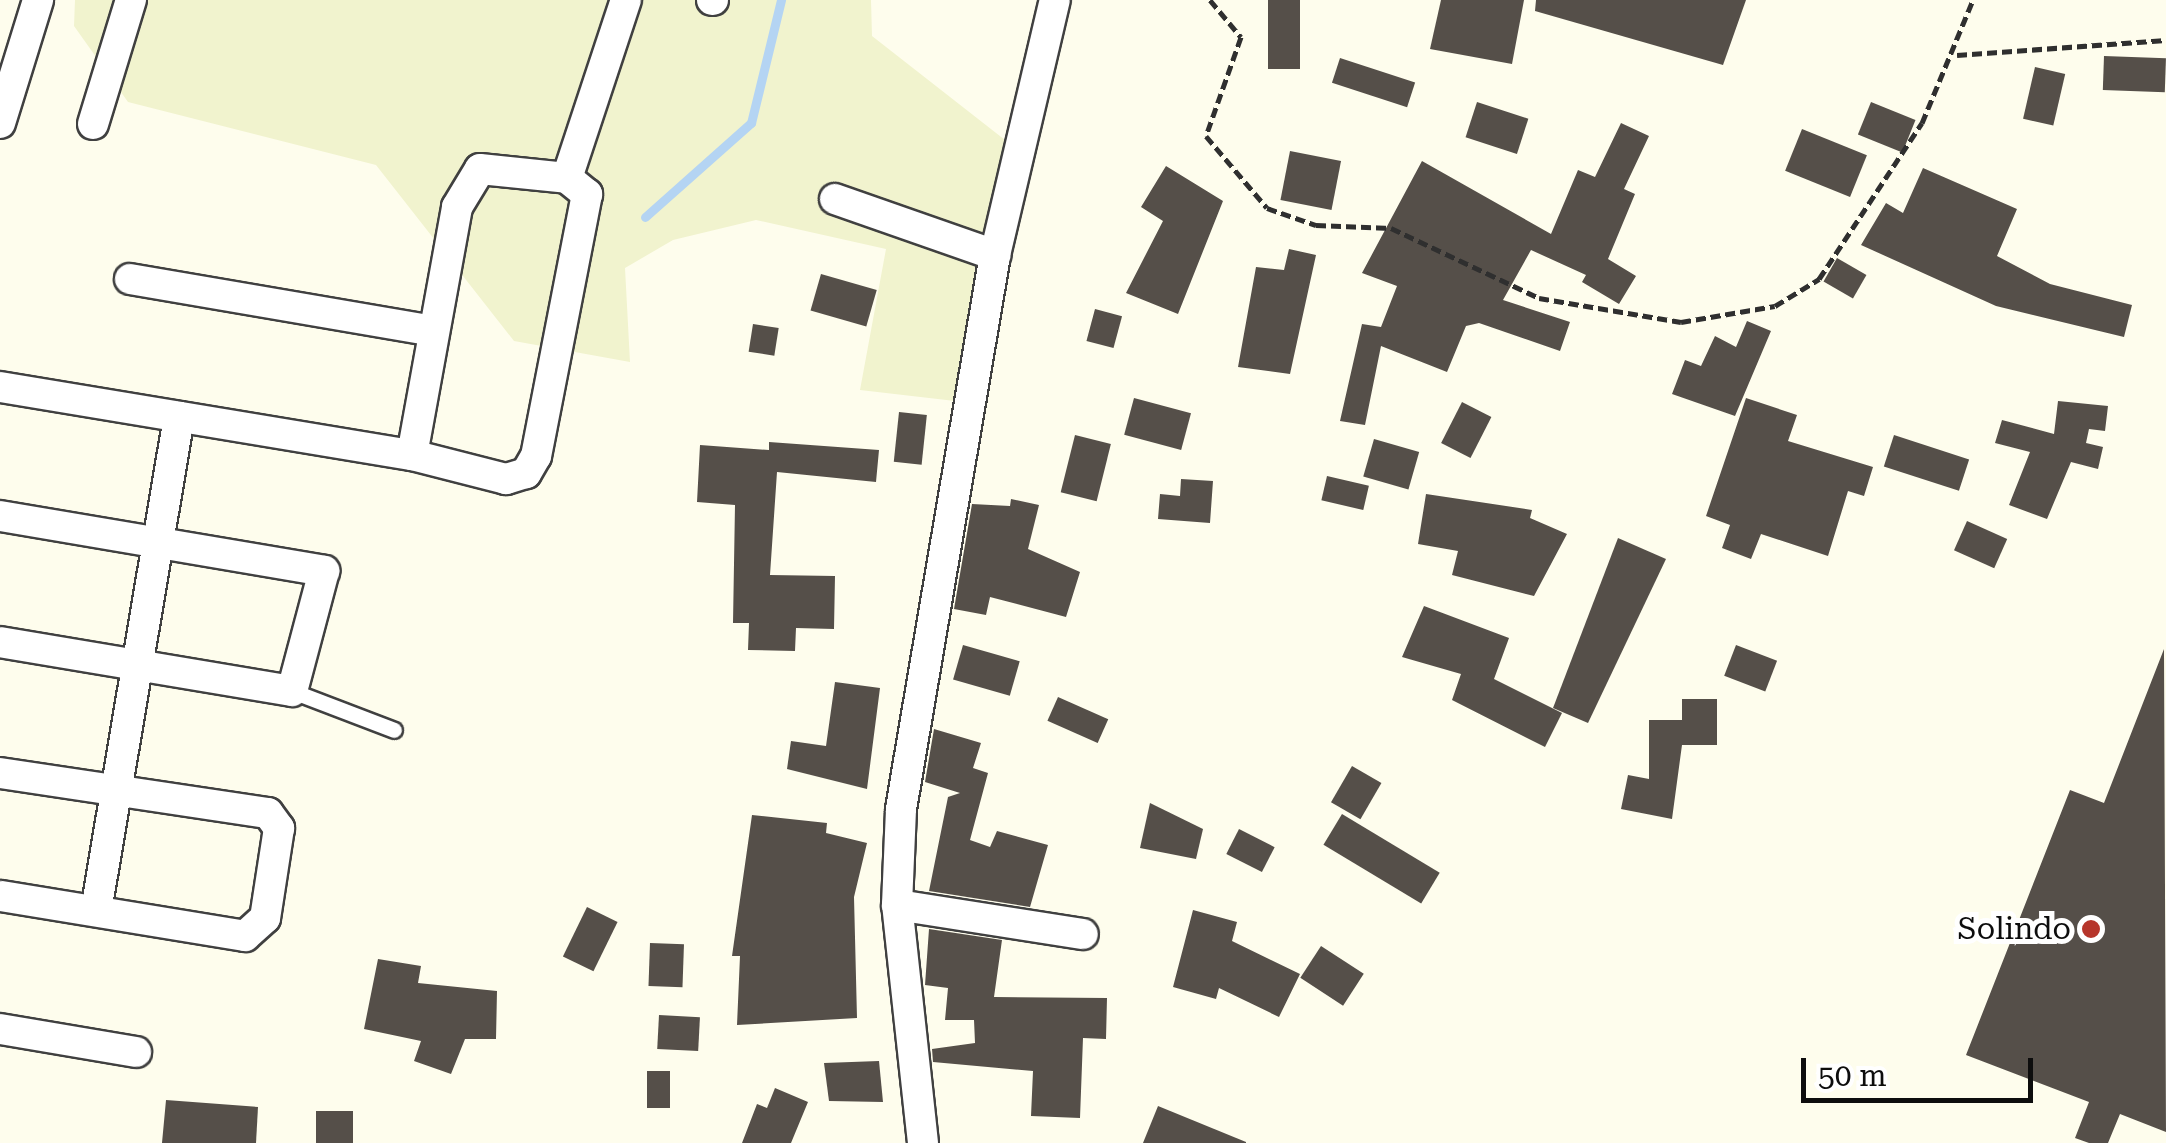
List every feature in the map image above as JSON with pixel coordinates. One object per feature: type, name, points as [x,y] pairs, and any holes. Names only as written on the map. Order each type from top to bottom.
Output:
[{"type":"street","points":[[0,123],[3,92],[38,0]]},
{"type":"street","points":[[93,124],[132,0]]},
{"type":"street","points":[[567,178],[626,0]]},
{"type":"street","points":[[923,1143],[896,905],[909,745],[996,255],[1055,0]]},
{"type":"street","points":[[0,387],[412,455],[506,479],[530,468],[588,206],[584,185],[567,178],[480,170],[465,180],[412,455]]},
{"type":"street","points":[[835,199],[996,255]]},
{"type":"street","points":[[130,279],[434,331]]},
{"type":"street","points":[[96,912],[178,416]]},
{"type":"street","points":[[0,516],[324,572],[292,692],[0,642]]},
{"type":"street","points":[[0,773],[274,816],[265,918],[245,936],[0,896]]},
{"type":"street","points":[[896,905],[1083,934]]},
{"type":"street","points":[[0,1029],[136,1052]]},
{"type":"lane","points":[[292,692],[394,730]]},
{"type":"path","points":[[1210,0],[1240,37],[1206,136],[1267,208],[1316,225],[1391,228],[1539,298],[1680,322],[1775,306],[1819,279],[1957,55],[1973,0]]},
{"type":"path","points":[[1957,55],[2166,40]]},
{"type":"green space","points":[[75,0],[871,0],[872,36],[1005,140],[955,401],[860,390],[886,249],[756,220],[673,240],[625,268],[630,362],[514,341],[376,165],[128,102],[74,26]]},
{"type":"building","points":[[1268,0],[1300,0],[1300,69],[1268,69]]},
{"type":"building","points":[[1441,0],[1524,0],[1512,64],[1430,49]]},
{"type":"building","points":[[1536,0],[1746,0],[1723,65],[1535,11]]},
{"type":"building","points":[[2104,56],[2166,58],[2165,92],[2103,90]]},
{"type":"building","points":[[1340,58],[1415,82],[1407,107],[1332,83]]},
{"type":"building","points":[[2035,67],[2065,74],[2053,126],[2023,119]]},
{"type":"building","points":[[1477,102],[1528,119],[1517,154],[1466,137]]},
{"type":"building","points":[[1871,102],[1916,120],[1902,152],[1858,134]]},
{"type":"building","points":[[1621,123],[1649,136],[1624,189],[1635,194],[1608,259],[1636,276],[1619,304],[1582,282],[1586,275],[1531,250],[1503,300],[1570,322],[1560,351],[1479,323],[1466,326],[1447,372],[1381,346],[1365,425],[1340,421],[1362,324],[1381,327],[1397,286],[1362,273],[1422,161],[1551,234],[1578,170],[1595,177]]},
{"type":"building","points":[[1802,129],[1867,155],[1850,197],[1785,171]]},
{"type":"building","points":[[1290,151],[1341,161],[1332,210],[1280,200]]},
{"type":"building","points":[[1166,166],[1223,201],[1178,314],[1126,293],[1163,221],[1141,207]]},
{"type":"building","points":[[1923,168],[2017,209],[1997,256],[2050,284],[2132,305],[2124,337],[1996,306],[1861,245],[1886,203],[1903,213]]},
{"type":"building","points":[[1289,249],[1316,255],[1290,374],[1238,367],[1256,267],[1284,270]]},
{"type":"building","points":[[1837,258],[1866,275],[1853,298],[1824,281]]},
{"type":"building","points":[[821,274],[877,290],[866,327],[811,311]]},
{"type":"building","points":[[1095,309],[1122,316],[1114,348],[1086,341]]},
{"type":"building","points":[[1747,321],[1771,331],[1735,416],[1672,394],[1685,360],[1701,366],[1715,336],[1736,347]]},
{"type":"building","points":[[753,324],[779,328],[774,356],[749,352]]},
{"type":"building","points":[[1134,398],[1191,413],[1181,450],[1124,435]]},
{"type":"building","points":[[1746,398],[1797,415],[1788,441],[1873,467],[1864,496],[1848,491],[1828,556],[1761,534],[1751,559],[1722,548],[1730,525],[1706,516]]},
{"type":"building","points":[[2058,401],[2108,406],[2105,431],[2089,429],[2086,443],[2103,447],[2098,469],[2071,462],[2047,519],[2009,505],[2030,452],[1995,443],[2002,420],[2054,434]]},
{"type":"building","points":[[1462,402],[1491,417],[1471,458],[1441,443]]},
{"type":"building","points":[[899,412],[927,415],[922,465],[894,462]]},
{"type":"building","points":[[1075,435],[1111,444],[1097,501],[1061,492]]},
{"type":"building","points":[[1894,435],[1969,459],[1959,491],[1884,466]]},
{"type":"building","points":[[1374,439],[1419,452],[1408,489],[1363,476]]},
{"type":"building","points":[[769,442],[879,450],[876,482],[777,472],[770,575],[835,576],[834,629],[796,628],[795,651],[748,650],[749,623],[733,623],[735,505],[697,502],[700,445],[769,450]]},
{"type":"building","points":[[1327,476],[1369,486],[1363,510],[1321,500]]},
{"type":"building","points":[[1181,479],[1213,481],[1210,523],[1158,519],[1160,494],[1180,496]]},
{"type":"building","points":[[1426,494],[1532,510],[1530,518],[1567,534],[1534,596],[1452,575],[1458,551],[1418,544]]},
{"type":"building","points":[[1011,499],[1039,505],[1028,549],[1080,572],[1066,617],[990,597],[986,615],[954,609],[972,504],[1010,506]]},
{"type":"building","points":[[1967,521],[2007,539],[1994,568],[1954,550]]},
{"type":"building","points":[[1618,538],[1666,559],[1588,723],[1553,708]]},
{"type":"building","points":[[1424,606],[1509,638],[1494,679],[1562,713],[1545,747],[1452,700],[1461,674],[1402,657]]},
{"type":"building","points":[[963,645],[1020,661],[1010,696],[953,680]]},
{"type":"building","points":[[1736,645],[1777,661],[1765,692],[1724,676]]},
{"type":"building","name":"Solindo","points":[[2164,649],[2166,1132],[2120,1114],[2108,1143],[2089,1143],[2075,1138],[2089,1102],[1966,1055],[2070,790],[2104,803]]},
{"type":"building","points":[[835,682],[880,688],[867,789],[787,769],[791,741],[826,746]]},
{"type":"building","points":[[1058,697],[1108,719],[1098,743],[1047,721]]},
{"type":"building","points":[[1682,699],[1717,699],[1717,745],[1682,745],[1672,819],[1621,809],[1628,775],[1649,779],[1649,720],[1682,720]]},
{"type":"building","points":[[934,729],[981,743],[973,768],[988,773],[970,840],[990,847],[997,831],[1048,845],[1030,907],[929,891],[948,797],[960,793],[925,782]]},
{"type":"building","points":[[1352,766],[1381,783],[1360,819],[1331,802]]},
{"type":"building","points":[[1150,803],[1203,829],[1196,859],[1140,848]]},
{"type":"building","points":[[1342,814],[1440,873],[1421,904],[1323,845]]},
{"type":"building","points":[[752,815],[827,823],[826,833],[867,843],[854,897],[857,1018],[737,1025],[740,956],[732,956]]},
{"type":"building","points":[[1239,829],[1275,847],[1262,872],[1226,854]]},
{"type":"building","points":[[587,907],[618,922],[593,971],[563,956]]},
{"type":"building","points":[[1193,910],[1237,922],[1232,941],[1300,974],[1279,1017],[1219,988],[1216,999],[1173,987]]},
{"type":"building","points":[[929,929],[1002,940],[994,997],[1107,998],[1106,1039],[1083,1038],[1080,1118],[1031,1116],[1033,1071],[933,1062],[932,1049],[975,1043],[974,1020],[945,1020],[948,988],[925,985]]},
{"type":"building","points":[[650,943],[684,944],[682,987],[648,986]]},
{"type":"building","points":[[1321,946],[1364,974],[1343,1006],[1300,978]]},
{"type":"building","points":[[378,959],[421,966],[418,983],[497,991],[496,1039],[465,1039],[451,1074],[414,1061],[421,1041],[364,1029]]},
{"type":"building","points":[[659,1015],[700,1017],[698,1051],[657,1049]]},
{"type":"building","points":[[879,1061],[883,1102],[829,1101],[824,1063]]},
{"type":"building","points":[[647,1071],[670,1071],[670,1108],[647,1108]]},
{"type":"building","points":[[775,1088],[808,1102],[791,1143],[742,1143],[757,1104],[767,1108]]},
{"type":"building","points":[[166,1100],[258,1107],[256,1143],[162,1143]]},
{"type":"building","points":[[1158,1106],[1246,1142],[1246,1143],[1143,1143]]},
{"type":"building","points":[[316,1111],[353,1111],[353,1143],[316,1143]]},
{"type":"waterway","points":[[645,217],[751,123],[781,0]]},
{"type":"place","name":"Solindo","points":[[2091,929]]}]
